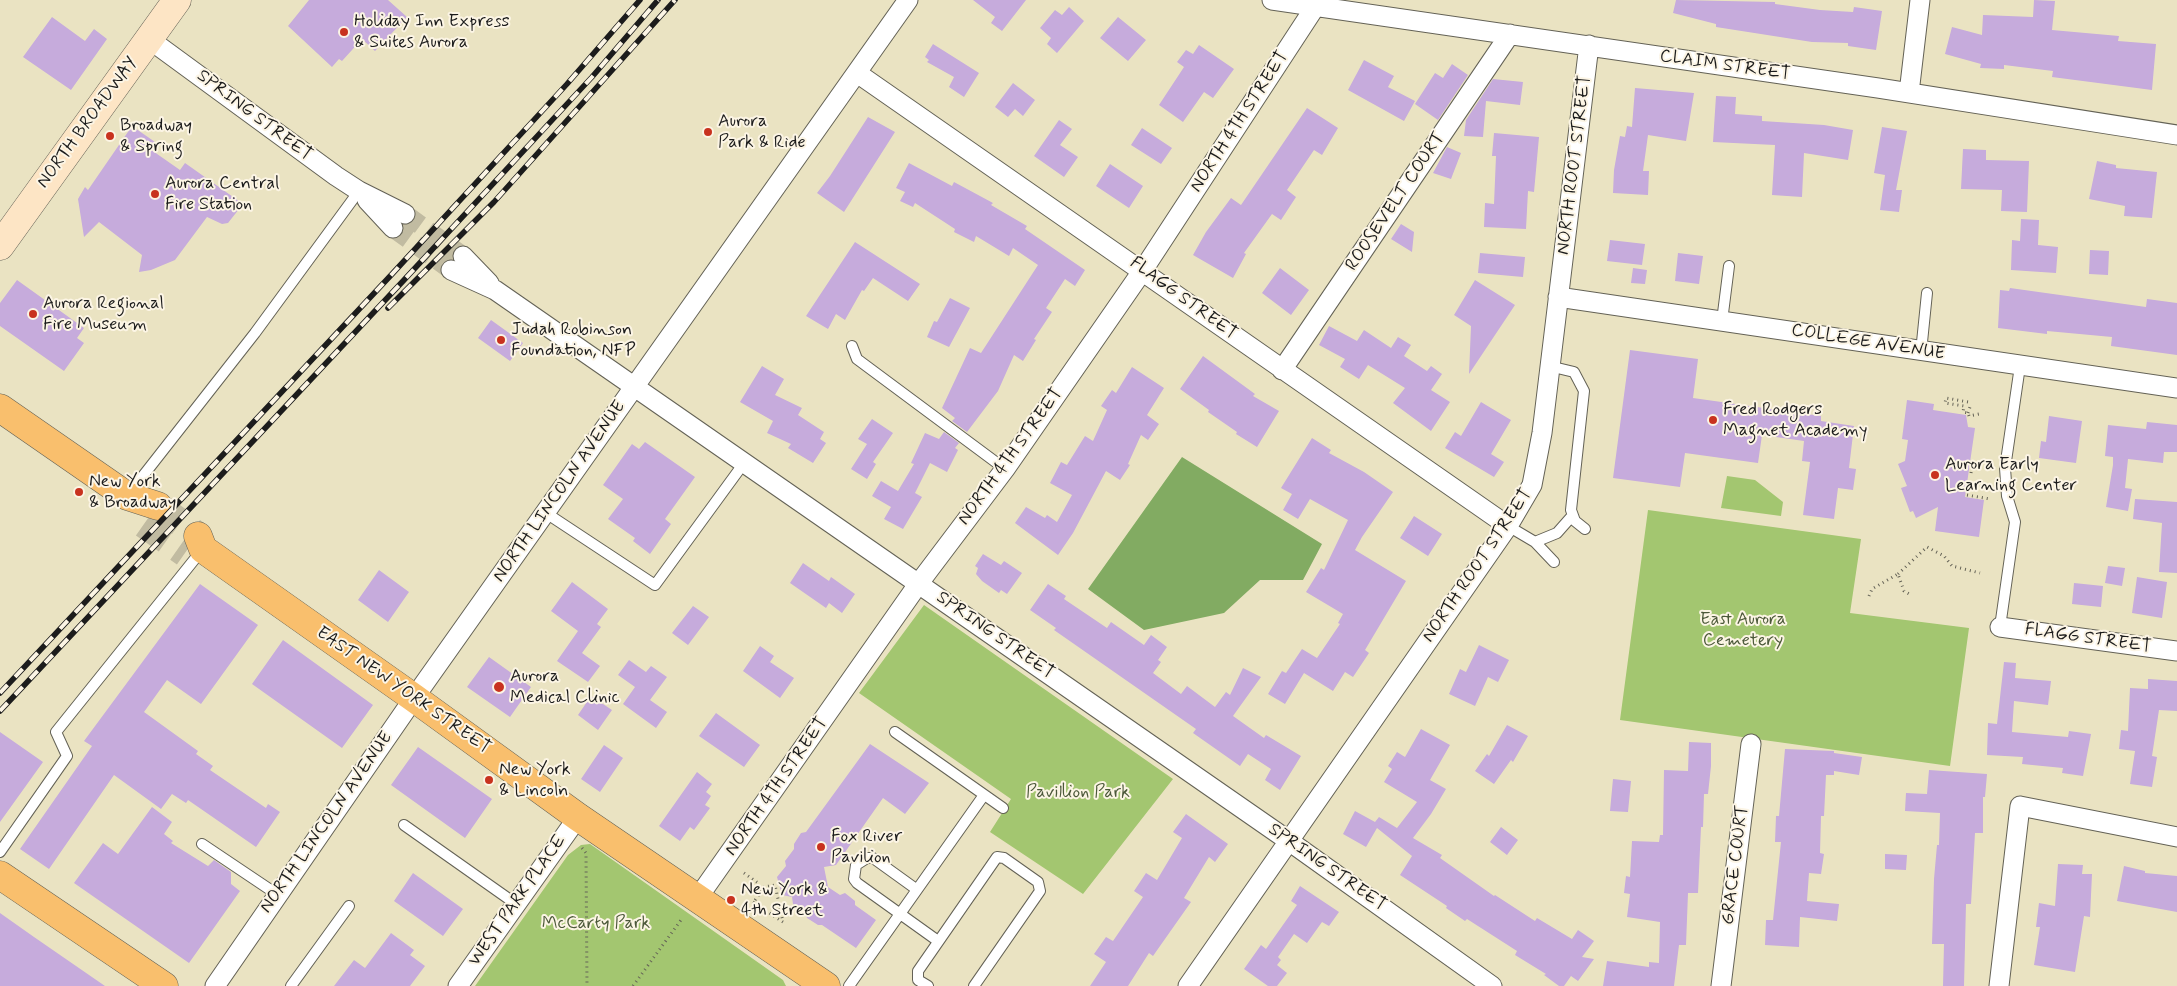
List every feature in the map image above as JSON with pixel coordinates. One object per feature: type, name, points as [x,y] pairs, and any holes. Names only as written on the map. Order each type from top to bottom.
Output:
[{"type":"main road","name":"NORTH BROADWAY","points":[[0,246],[177,0]]},
{"type":"main road","points":[[0,408],[127,496],[151,515]]},
{"type":"main road","name":"EAST NEW YORK STREET","points":[[195,546],[414,698],[578,817],[689,909],[819,984]]},
{"type":"main road","points":[[0,875],[164,986]]},
{"type":"street","name":"NORTH LINCOLN AVENUE","points":[[215,986],[414,698],[908,0]]},
{"type":"street","name":"CLAIM STREET","points":[[1272,0],[1315,8],[1382,8],[1510,34],[2177,134]]},
{"type":"street","points":[[1909,93],[1920,0]]},
{"type":"street","name":"NORTH 4TH STREET","points":[[689,909],[919,583],[1005,469],[1143,270],[1315,8]]},
{"type":"street","name":"ROOSEVELT COURT","points":[[1282,370],[1510,34]]},
{"type":"street","name":"SPRING STREET","points":[[149,39],[399,221]]},
{"type":"street","name":"NORTH ROOT STREET","points":[[1188,986],[1508,526],[1532,485],[1541,441],[1589,45]]},
{"type":"street","name":"FLAGG STREET","points":[[857,73],[1143,270],[1282,370],[1508,526]]},
{"type":"street","name":"SPRING STREET","points":[[457,263],[1289,841],[1492,986]]},
{"type":"street","name":"COLLEGE AVENUE","points":[[1558,297],[1921,352],[2177,388]]},
{"type":"street","name":"FLAGG STREET","points":[[2000,627],[2177,651]]},
{"type":"street","name":"GRACE COURT","points":[[1722,986],[1751,744]]},
{"type":"street","points":[[1999,986],[2020,806],[2177,837]]},
{"type":"street","name":"WEST PARK PLACE","points":[[458,986],[578,817]]},
{"type":"lane","points":[[127,496],[255,332],[359,191]]},
{"type":"lane","points":[[1722,321],[1729,266]]},
{"type":"lane","points":[[1921,352],[1927,292]]},
{"type":"lane","points":[[852,346],[857,359],[1005,469]]},
{"type":"lane","points":[[1534,542],[1556,532],[1572,516],[1584,391],[1574,372],[1549,366]]},
{"type":"lane","points":[[2000,627],[2015,522],[2007,496],[2005,468],[2020,366]]},
{"type":"lane","points":[[546,513],[655,585],[744,463]]},
{"type":"lane","points":[[1572,516],[1585,529]]},
{"type":"lane","points":[[1508,526],[1534,542],[1554,562]]},
{"type":"lane","points":[[0,852],[67,756],[56,732],[195,546]]},
{"type":"lane","points":[[895,732],[1003,808]]},
{"type":"lane","points":[[849,986],[984,795]]},
{"type":"lane","points":[[404,826],[516,904]]},
{"type":"lane","points":[[202,844],[278,895]]},
{"type":"lane","points":[[928,986],[918,980],[918,971],[997,857],[1004,858],[1038,882],[1040,891],[974,986]]},
{"type":"lane","points":[[916,889],[873,858],[867,858],[856,865],[854,879],[857,883],[938,941]]},
{"type":"lane","points":[[291,986],[349,906]]},
{"type":"path","points":[[1968,412],[1970,403],[1946,398],[1945,404],[1964,406],[1963,412],[1968,412],[1969,416],[1979,414]]},
{"type":"path","points":[[1971,473],[1973,462]]},
{"type":"path","points":[[1967,495],[1990,499]]},
{"type":"path","points":[[1869,596],[1872,589],[1898,574],[1927,547],[1944,556],[1952,566],[1980,573]]},
{"type":"path","points":[[1898,574],[1904,591],[1911,595]]},
{"type":"path","points":[[577,844],[586,853],[587,986]]},
{"type":"path","points":[[744,873],[758,883],[760,893],[750,907]]},
{"type":"path","points":[[754,902],[782,922],[775,885],[759,888]]},
{"type":"path","points":[[633,986],[689,909]]},
{"type":"green space","points":[[1182,457],[1322,544],[1303,580],[1260,580],[1224,613],[1144,630],[1088,589]]},
{"type":"green space","points":[[1727,476],[1755,480],[1783,502],[1781,516],[1721,508]]},
{"type":"green space","name":"East Aurora Cemetery","points":[[1648,510],[1861,539],[1850,613],[1969,628],[1950,766],[1620,720]]},
{"type":"green space","name":"Pavillion Park","points":[[924,605],[1173,779],[1083,894],[990,832],[1011,799],[859,693]]},
{"type":"green space","name":"McCarty Park","points":[[590,844],[783,980],[786,986],[475,986],[568,855],[581,845]]},
{"type":"building","name":"Holiday Inn Express & Suites Aurora","points":[[309,0],[388,0],[407,17],[375,51],[362,39],[342,61],[339,59],[332,67],[288,26]]},
{"type":"building","points":[[973,0],[1026,0],[1002,31],[991,23],[995,17]]},
{"type":"building","points":[[1676,0],[1775,2],[1775,4],[1820,10],[1853,12],[1854,7],[1882,11],[1876,50],[1848,46],[1848,43],[1812,42],[1716,27],[1716,24],[1673,13]]},
{"type":"building","points":[[2034,0],[2055,1],[2052,30],[2119,36],[2118,41],[2156,44],[2152,90],[2052,77],[2053,71],[2004,65],[2004,69],[1980,68],[1981,64],[1945,54],[1952,27],[1982,35],[1983,15],[2033,17]]},
{"type":"building","points":[[1069,7],[1084,21],[1057,53],[1047,44],[1051,38],[1040,28],[1055,10],[1062,15]]},
{"type":"building","points":[[52,17],[85,41],[94,29],[107,39],[71,90],[23,57]]},
{"type":"building","points":[[1118,17],[1146,40],[1128,61],[1100,38]]},
{"type":"building","points":[[933,44],[979,73],[964,97],[949,87],[954,77],[927,62],[929,60],[925,57]]},
{"type":"building","points":[[1199,45],[1234,69],[1213,98],[1204,92],[1183,122],[1159,105],[1184,67],[1177,62],[1186,50],[1193,54]]},
{"type":"building","points":[[1364,60],[1394,76],[1388,87],[1415,101],[1404,121],[1348,90]]},
{"type":"building","points":[[1452,64],[1468,75],[1438,120],[1415,104],[1435,73],[1443,78]]},
{"type":"building","points":[[1493,79],[1523,82],[1520,105],[1486,101],[1483,137],[1464,136],[1466,120]]},
{"type":"building","points":[[1013,83],[1035,100],[1023,116],[1015,109],[1008,117],[995,107]]},
{"type":"building","points":[[1635,88],[1694,93],[1686,141],[1648,135],[1643,171],[1649,171],[1648,195],[1613,193],[1614,170],[1620,136],[1625,137],[1627,126],[1632,127]]},
{"type":"building","points":[[1716,96],[1736,97],[1735,114],[1762,116],[1762,121],[1824,125],[1853,130],[1848,160],[1804,153],[1802,197],[1772,195],[1775,145],[1713,142]]},
{"type":"building","points":[[1307,108],[1338,128],[1322,155],[1314,150],[1287,190],[1296,197],[1281,220],[1272,214],[1244,253],[1246,254],[1233,278],[1193,255],[1206,232],[1231,198],[1241,205]]},
{"type":"building","points":[[868,117],[895,132],[844,212],[817,193]]},
{"type":"building","points":[[1059,120],[1072,129],[1060,145],[1078,157],[1064,177],[1034,156]]},
{"type":"building","name":"Aurora Central Fire Station","points":[[132,126],[155,142],[150,149],[180,170],[185,163],[243,204],[228,223],[222,224],[207,217],[175,260],[151,270],[139,272],[142,255],[99,222],[84,237],[78,199],[85,187],[88,190]]},
{"type":"building","points":[[1882,127],[1907,131],[1896,190],[1902,190],[1899,212],[1880,210],[1885,175],[1874,173]]},
{"type":"building","points":[[1142,128],[1172,148],[1161,164],[1131,145]]},
{"type":"building","points":[[1494,133],[1539,137],[1534,192],[1528,191],[1526,229],[1484,227],[1485,203],[1494,204],[1496,156],[1492,156]]},
{"type":"building","points":[[1447,147],[1461,153],[1451,179],[1433,173]]},
{"type":"building","points":[[1963,149],[1986,150],[1986,160],[2029,161],[2027,212],[2001,211],[2002,190],[1961,189]]},
{"type":"building","points":[[2097,161],[2116,165],[2116,168],[2157,172],[2152,218],[2124,216],[2125,206],[2089,199]]},
{"type":"building","points":[[909,163],[952,186],[954,182],[993,203],[991,205],[1027,226],[1025,229],[1085,270],[1075,286],[1065,279],[1046,308],[1052,312],[1034,339],[1036,340],[1023,361],[1014,355],[998,391],[967,432],[952,421],[955,418],[942,408],[970,348],[981,353],[1038,265],[1013,248],[1009,256],[976,236],[974,242],[954,232],[955,229],[915,203],[913,207],[900,201],[905,192],[896,188]]},
{"type":"building","points":[[1110,164],[1143,186],[1129,208],[1096,186]]},
{"type":"building","points":[[2021,219],[2039,220],[2038,245],[2058,247],[2056,273],[2011,270],[2012,240],[2020,241]]},
{"type":"building","points":[[1401,224],[1414,232],[1412,252],[1391,239]]},
{"type":"building","points":[[1610,240],[1645,244],[1642,265],[1607,261]]},
{"type":"building","points":[[855,242],[920,284],[908,301],[873,278],[864,291],[862,290],[845,320],[836,314],[828,329],[806,316]]},
{"type":"building","points":[[2090,250],[2109,251],[2108,275],[2089,274]]},
{"type":"building","points":[[1480,253],[1525,257],[1523,277],[1478,273]]},
{"type":"building","points":[[1678,253],[1703,256],[1699,284],[1675,281]]},
{"type":"building","points":[[1280,268],[1309,290],[1291,315],[1262,293]]},
{"type":"building","points":[[1633,268],[1647,270],[1645,284],[1631,283]]},
{"type":"building","name":"Aurora Regional Fire Museum","points":[[17,280],[84,328],[77,338],[84,343],[64,371],[0,326],[0,303]]},
{"type":"building","points":[[1475,280],[1515,305],[1469,374],[1471,326],[1454,315]]},
{"type":"building","points":[[2010,288],[2146,307],[2147,299],[2177,303],[2177,355],[2111,346],[2112,337],[2047,331],[2047,334],[1998,328],[2000,290],[2009,291]]},
{"type":"building","points":[[950,298],[970,308],[949,347],[927,337],[934,321],[937,322]]},
{"type":"building","name":"Judah Robinson Foundation, NFP","points":[[491,320],[523,343],[510,361],[478,338]]},
{"type":"building","points":[[1329,326],[1357,341],[1364,330],[1391,348],[1398,337],[1411,345],[1404,356],[1427,371],[1431,366],[1442,374],[1431,390],[1450,402],[1431,431],[1393,403],[1405,388],[1368,365],[1359,379],[1340,367],[1345,359],[1319,345]]},
{"type":"building","points":[[1630,350],[1698,359],[1693,398],[1821,416],[1821,421],[1854,426],[1849,468],[1856,469],[1853,490],[1838,488],[1834,519],[1803,515],[1810,462],[1802,461],[1804,441],[1762,435],[1758,463],[1685,453],[1680,487],[1613,478]]},
{"type":"building","points":[[1203,356],[1255,394],[1253,396],[1279,411],[1257,447],[1236,434],[1237,432],[1180,389]]},
{"type":"building","points":[[762,366],[784,379],[775,395],[802,408],[798,415],[824,432],[820,439],[826,443],[813,463],[788,448],[791,444],[767,433],[773,421],[740,402]]},
{"type":"building","points":[[1132,367],[1164,388],[1147,415],[1159,424],[1148,440],[1141,435],[1128,464],[1130,465],[1120,480],[1106,471],[1073,533],[1058,555],[1015,523],[1026,507],[1045,518],[1047,515],[1057,522],[1072,495],[1050,483],[1061,462],[1067,465],[1085,436],[1093,441],[1107,410],[1101,406],[1112,390],[1116,393]]},
{"type":"building","name":"Aurora Early Learning Center","points":[[1907,400],[1934,404],[1933,410],[1966,415],[1968,427],[1975,428],[1965,497],[1984,500],[1979,537],[1935,531],[1938,507],[1916,518],[1913,511],[1910,512],[1901,488],[1907,486],[1898,464],[1905,461],[1908,440],[1902,439]]},
{"type":"building","points":[[1481,402],[1511,420],[1491,454],[1504,462],[1494,477],[1445,448],[1455,432],[1461,436]]},
{"type":"building","points":[[2049,416],[2082,421],[2076,463],[2039,458],[2041,441],[2046,442]]},
{"type":"building","points":[[872,419],[893,433],[873,462],[876,464],[867,479],[851,469],[867,444],[858,439]]},
{"type":"building","points":[[2147,422],[2177,425],[2177,452],[2164,452],[2163,463],[2128,459],[2125,488],[2132,489],[2128,511],[2106,507],[2113,465],[2113,457],[2105,456],[2108,425],[2146,429]]},
{"type":"building","points":[[944,432],[959,443],[955,448],[958,450],[947,472],[930,463],[915,493],[922,497],[903,529],[884,519],[891,507],[872,496],[881,481],[898,491],[914,464],[911,463],[925,433],[939,439]]},
{"type":"building","points":[[1312,438],[1331,450],[1329,453],[1364,472],[1393,492],[1355,550],[1406,581],[1365,650],[1369,653],[1353,677],[1345,672],[1333,691],[1304,673],[1285,704],[1268,694],[1282,671],[1286,673],[1302,649],[1317,658],[1340,624],[1338,623],[1343,614],[1306,592],[1321,568],[1324,570],[1348,520],[1310,499],[1298,519],[1283,510],[1292,494],[1281,488]]},
{"type":"building","points":[[645,442],[695,477],[665,519],[671,524],[650,554],[633,541],[635,538],[608,519],[623,499],[603,485],[632,444],[639,449]]},
{"type":"building","points":[[2135,499],[2177,502],[2177,573],[2159,572],[2162,523],[2133,519]]},
{"type":"building","points":[[1414,516],[1442,534],[1428,556],[1400,538]]},
{"type":"building","points":[[983,554],[1001,565],[1004,561],[1022,573],[1007,594],[1001,590],[999,593],[982,581],[976,574],[978,568],[975,566]]},
{"type":"building","points":[[803,563],[829,581],[831,577],[855,594],[842,613],[829,603],[826,608],[790,583]]},
{"type":"building","points":[[2108,566],[2125,568],[2122,586],[2105,583]]},
{"type":"building","points":[[379,570],[409,592],[388,622],[358,600]]},
{"type":"building","points":[[2137,577],[2167,582],[2162,618],[2132,613]]},
{"type":"building","points":[[572,582],[608,609],[597,624],[601,627],[582,653],[600,666],[588,682],[557,661],[578,631],[551,611]]},
{"type":"building","points":[[2074,583],[2103,586],[2101,607],[2072,604]]},
{"type":"building","points":[[200,584],[258,625],[201,704],[167,680],[144,712],[198,751],[196,754],[213,766],[210,770],[266,808],[268,804],[280,812],[256,847],[188,800],[186,803],[172,794],[161,809],[114,775],[49,869],[20,849],[92,746],[84,741]]},
{"type":"building","points":[[1048,584],[1066,596],[1064,599],[1107,628],[1111,622],[1144,645],[1151,635],[1167,647],[1158,660],[1161,662],[1153,673],[1181,694],[1187,686],[1215,707],[1226,692],[1230,695],[1243,668],[1261,677],[1233,716],[1264,738],[1266,735],[1301,756],[1280,790],[1265,780],[1271,769],[1248,754],[1240,766],[1193,733],[1196,729],[1054,630],[1056,628],[1030,610]]},
{"type":"building","points":[[693,606],[709,617],[688,645],[672,633]]},
{"type":"building","points":[[283,640],[373,705],[342,748],[252,684]]},
{"type":"building","points":[[1479,645],[1509,660],[1498,682],[1488,677],[1475,706],[1449,694],[1460,669],[1466,672]]},
{"type":"building","points":[[760,646],[774,656],[770,662],[794,678],[780,698],[743,671]]},
{"type":"building","name":"Aurora Medical Clinic","points":[[489,657],[531,687],[510,717],[467,687]]},
{"type":"building","points":[[629,660],[646,672],[651,666],[667,677],[650,700],[667,712],[656,728],[623,704],[635,687],[618,675]]},
{"type":"building","points":[[2004,662],[2016,663],[2015,678],[2051,681],[2048,705],[2014,701],[2012,732],[2068,737],[2069,731],[2091,734],[2083,776],[2062,773],[2063,768],[2022,764],[2023,757],[1987,755],[1988,723],[1997,724]]},
{"type":"building","points":[[2148,679],[2177,681],[2177,711],[2159,710],[2152,756],[2157,757],[2152,787],[2130,784],[2135,751],[2119,749],[2121,730],[2128,731],[2130,688],[2148,689]]},
{"type":"building","points":[[591,696],[612,710],[598,730],[578,715]]},
{"type":"building","points":[[716,713],[760,745],[744,767],[699,736]]},
{"type":"building","points":[[1507,725],[1528,736],[1513,762],[1511,760],[1494,784],[1475,771],[1487,754],[1489,756]]},
{"type":"building","points":[[1421,729],[1450,745],[1430,780],[1446,789],[1431,814],[1413,838],[1442,855],[1440,858],[1494,896],[1535,921],[1537,918],[1572,939],[1578,930],[1594,941],[1582,957],[1594,959],[1578,981],[1571,976],[1564,986],[1559,986],[1544,975],[1546,974],[1515,955],[1517,951],[1467,919],[1465,921],[1446,908],[1447,906],[1400,875],[1412,856],[1377,828],[1366,847],[1343,834],[1355,811],[1375,822],[1379,817],[1397,828],[1417,802],[1384,782],[1392,769],[1388,766],[1397,752],[1405,757]]},
{"type":"building","points":[[0,732],[43,762],[0,822]]},
{"type":"building","points":[[1689,742],[1711,743],[1711,766],[1708,794],[1704,794],[1698,893],[1688,893],[1686,945],[1679,945],[1674,986],[1603,986],[1607,961],[1649,967],[1649,962],[1659,963],[1660,922],[1627,917],[1630,894],[1624,893],[1626,876],[1630,877],[1632,841],[1659,842],[1660,835],[1663,835],[1664,770],[1688,771]]},
{"type":"building","name":"Fox River Pavilion","points":[[870,744],[929,783],[905,814],[883,798],[836,865],[824,867],[828,887],[840,895],[845,893],[855,901],[855,905],[876,920],[856,948],[822,925],[818,925],[807,918],[805,913],[793,904],[792,897],[782,895],[777,877],[786,866],[785,861],[794,849],[794,844],[801,833],[806,832]]},
{"type":"building","points":[[604,745],[623,758],[600,792],[581,779]]},
{"type":"building","points":[[418,747],[492,799],[465,838],[391,785]]},
{"type":"building","points":[[1785,749],[1834,751],[1834,753],[1862,757],[1859,775],[1834,771],[1834,775],[1826,775],[1824,816],[1821,816],[1820,853],[1824,854],[1821,874],[1809,873],[1807,901],[1839,904],[1837,921],[1800,917],[1799,947],[1765,945],[1766,920],[1773,920],[1781,842],[1775,842],[1776,816],[1779,816]]},
{"type":"building","points":[[1929,770],[1987,774],[1985,797],[1983,797],[1983,833],[1975,833],[1971,904],[1966,904],[1964,986],[1943,986],[1944,944],[1932,944],[1934,879],[1937,845],[1939,845],[1940,813],[1905,811],[1906,793],[1927,794]]},
{"type":"building","points":[[697,772],[712,784],[706,792],[711,796],[705,805],[710,808],[694,830],[690,827],[680,841],[659,826]]},
{"type":"building","points":[[1613,779],[1631,781],[1628,812],[1610,811]]},
{"type":"building","points":[[152,807],[172,822],[164,834],[173,841],[171,843],[208,866],[214,860],[231,872],[231,884],[240,891],[189,963],[74,883],[103,843],[118,854]]},
{"type":"building","points":[[1186,814],[1228,844],[1215,862],[1209,857],[1184,898],[1191,902],[1153,956],[1149,953],[1128,986],[1090,986],[1106,962],[1094,954],[1106,937],[1113,941],[1143,897],[1134,891],[1146,873],[1157,880],[1182,838],[1173,832]]},
{"type":"building","points":[[1501,827],[1518,840],[1507,855],[1490,842]]},
{"type":"building","points":[[1885,854],[1907,855],[1906,870],[1885,869]]},
{"type":"building","points":[[2058,864],[2083,865],[2082,874],[2092,874],[2090,917],[2084,916],[2075,972],[2034,965],[2040,927],[2036,927],[2039,903],[2055,906]]},
{"type":"building","points":[[2124,866],[2145,871],[2145,873],[2177,876],[2177,912],[2117,901]]},
{"type":"building","points":[[413,873],[463,909],[443,936],[394,901]]},
{"type":"building","points":[[1300,886],[1339,912],[1329,926],[1322,922],[1307,943],[1294,934],[1278,957],[1281,960],[1277,965],[1287,973],[1277,986],[1268,986],[1244,969],[1261,945],[1266,949],[1297,905],[1291,901]]},
{"type":"building","points":[[0,913],[34,937],[105,986],[0,986]]},
{"type":"building","points":[[391,933],[414,950],[410,955],[425,966],[410,986],[334,986],[354,960],[365,968]]},
{"type":"tunnel","points":[[405,214],[463,256]]},
{"type":"tunnel","points":[[393,228],[451,270]]},
{"type":"tunnel","points":[[158,506],[198,536]]},
{"type":"tunnel","points":[[144,524],[185,553]]},
{"type":"railway","points":[[0,693],[393,273],[567,84],[640,0]]},
{"type":"railway","points":[[0,711],[592,77],[658,0]]},
{"type":"railway","points":[[388,308],[494,202],[675,0]]},
{"type":"place","name":"Holiday Inn Express & Suites Aurora","points":[[344,32]]},
{"type":"place","name":"Aurora Park & Ride","points":[[708,132]]},
{"type":"place","name":"Broadway & Spring","points":[[110,136]]},
{"type":"place","name":"Aurora Central Fire Station","points":[[155,194]]},
{"type":"place","name":"Aurora Regional Fire Museum","points":[[33,314]]},
{"type":"place","name":"Judah Robinson Foundation, NFP","points":[[501,340]]},
{"type":"place","name":"Fred Rodgers Magnet Academy","points":[[1713,420]]},
{"type":"place","name":"Aurora Early Learning Center","points":[[1935,475]]},
{"type":"place","name":"New York & Broadway","points":[[79,492]]},
{"type":"place","name":"Aurora Medical Clinic","points":[[499,687]]},
{"type":"place","name":"New York & Lincoln","points":[[489,780]]},
{"type":"place","name":"Fox River Pavilion","points":[[821,847]]},
{"type":"place","name":"New York & 4th Street","points":[[731,900]]}]
